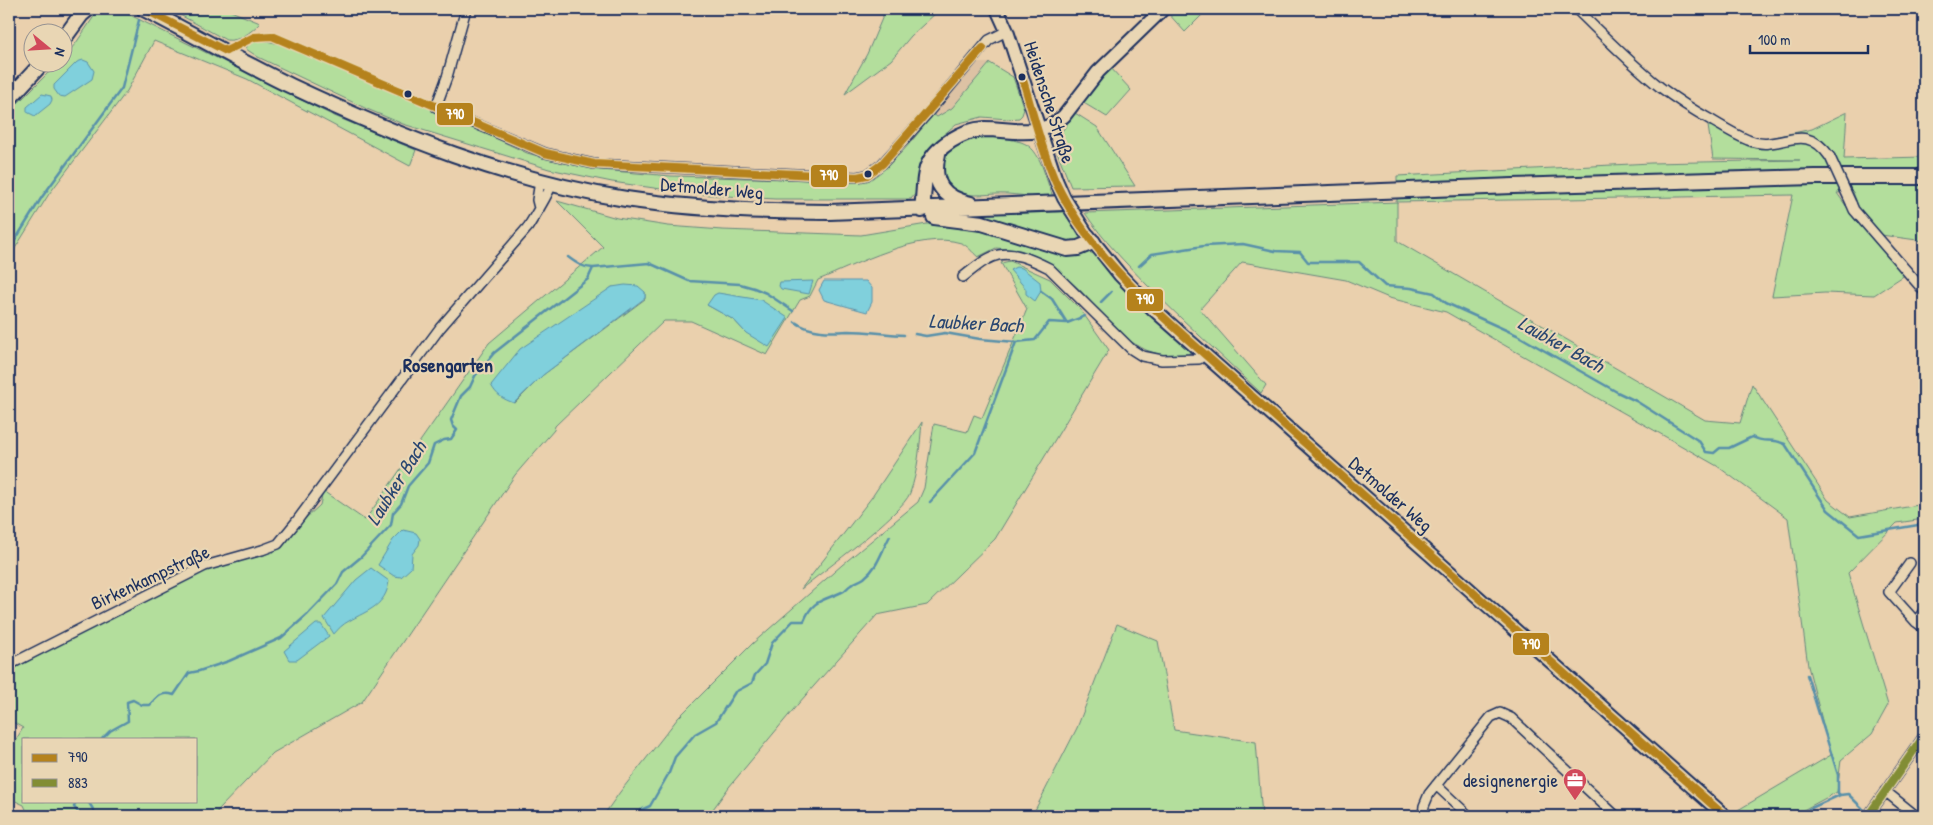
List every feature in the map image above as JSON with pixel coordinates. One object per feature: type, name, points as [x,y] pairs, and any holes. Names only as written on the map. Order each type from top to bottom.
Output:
[{"type":"main road","name":"Detmolder Weg","points":[[144,9],[290,85],[418,141],[470,160],[546,182],[626,199],[698,207],[765,212],[882,211]]},
{"type":"main road","points":[[72,27],[83,11]]},
{"type":"main road","points":[[9,99],[34,72]]},
{"type":"main road","points":[[922,210],[926,170],[930,161],[958,136],[988,129],[1027,132],[1039,130]]},
{"type":"main road","points":[[939,151],[936,163],[936,176],[939,186],[946,194],[954,198],[984,207]]},
{"type":"main road","points":[[882,211],[1513,186],[1815,177],[1924,177]]},
{"type":"main road","points":[[882,211],[912,217],[941,217],[982,223],[1067,249],[1078,248],[1089,237]]},
{"type":"street","name":"Detmolder Weg","points":[[466,9],[447,77],[436,107],[546,153],[594,164],[857,177],[867,175],[882,164],[898,148],[989,40],[1007,31]]},
{"type":"street","name":"Heidensche Straße","points":[[998,9],[1056,180]]},
{"type":"street","points":[[1039,130],[1055,123],[1064,116],[1098,72],[1163,9]]},
{"type":"street","points":[[1576,9],[1661,88],[1739,137],[1755,144],[1767,144],[1795,138],[1809,140],[1822,145],[1830,157],[1854,210],[1924,292]]},
{"type":"street","name":"Detmolder Weg","points":[[1056,180],[1064,198],[1089,237],[1106,260],[1136,292],[1725,816]]},
{"type":"street","name":"Birkenkampstraße","points":[[9,665],[205,566],[278,544],[440,328],[528,227],[538,208],[537,200],[546,182]]},
{"type":"street","points":[[963,277],[991,257],[999,255],[1020,256],[1049,268],[1121,341],[1142,356],[1162,360],[1199,359],[1204,354]]},
{"type":"street","points":[[1910,563],[1889,592],[1916,622],[1924,628]]},
{"type":"street","points":[[1916,622],[1924,611]]},
{"type":"street","points":[[1424,816],[1424,806],[1436,784],[1491,717],[1500,713],[1511,718],[1616,816]]},
{"type":"street","points":[[1868,816],[1924,736]]},
{"type":"street","points":[[1436,784],[1469,816]]},
{"type":"street","points":[[1885,791],[1916,816]]},
{"type":"shaded area","points":[[974,63],[990,63],[952,108],[937,117],[933,114]]},
{"type":"green space","points":[[99,9],[118,9],[332,115],[416,150],[410,166],[247,79],[154,41],[127,91],[49,194],[9,258],[9,112],[49,72],[72,72],[72,48]]},
{"type":"green space","points":[[169,9],[226,9],[260,23],[240,38],[226,40]]},
{"type":"green space","points":[[886,9],[936,9],[937,12],[911,36],[891,60],[845,94],[867,54]]},
{"type":"green space","points":[[1170,9],[1208,9],[1185,32],[1167,12]]},
{"type":"green space","points":[[256,41],[280,44],[308,55],[440,112],[527,153],[601,170],[671,176],[864,181],[894,160],[933,114],[937,117],[952,108],[990,63],[1013,77],[1024,109],[1019,118],[982,117],[956,124],[940,138],[925,157],[919,173],[916,193],[911,199],[775,199],[696,194],[612,182],[549,169],[403,124],[258,57],[246,49],[248,45]]},
{"type":"green space","points":[[1110,67],[1131,90],[1107,117],[1082,102]]},
{"type":"green space","points":[[1847,112],[1844,159],[1924,157],[1924,241],[1881,235],[1861,214],[1853,192],[1837,193],[1851,213],[1905,275],[1874,295],[1825,293],[1772,296],[1793,195],[1397,202],[1397,176],[1651,163],[1800,160],[1713,159],[1708,126],[1738,131],[1749,137],[1764,139],[1812,129]]},
{"type":"green space","points":[[1075,113],[1097,127],[1135,186],[1071,187],[1056,149],[1057,138]]},
{"type":"green space","points":[[990,135],[1021,142],[1034,151],[1054,198],[1007,194],[969,195],[957,192],[951,188],[946,182],[943,168],[947,154],[956,144],[964,140]]},
{"type":"green space","points":[[557,201],[617,218],[668,226],[861,235],[927,224],[943,224],[979,227],[1084,251],[1095,254],[1123,287],[1189,349],[1190,354],[1164,356],[1146,350],[1124,338],[1081,291],[1049,262],[1020,250],[996,248],[978,257],[963,244],[945,240],[927,241],[888,251],[818,280],[810,296],[800,300],[767,355],[691,321],[664,321],[555,426],[554,430],[515,475],[362,702],[273,753],[214,816],[29,816],[24,805],[9,798],[9,751],[23,728],[9,720],[9,671],[205,570],[264,555],[281,547],[320,505],[323,491],[365,520],[489,343],[603,247]],"holes":[[[612,287],[645,292],[645,299],[543,375],[515,403],[491,385]],[[707,305],[788,318],[746,333],[734,320]]]},
{"type":"green space","points":[[1397,202],[1397,241],[1705,420],[1740,423],[1752,384],[1828,500],[1850,517],[1924,504],[1924,519],[1897,523],[1848,573],[1888,705],[1872,734],[1841,760],[1837,792],[1792,816],[1745,816],[1738,810],[1831,755],[1808,666],[1788,518],[1717,466],[1446,312],[1389,298],[1346,280],[1242,262],[1200,309],[1266,385],[1261,393],[1147,285],[1107,242],[1085,213]]},
{"type":"green space","points":[[1062,210],[1080,236],[1079,240],[1067,245],[964,216],[964,213]]},
{"type":"green space","points":[[1010,261],[1050,279],[1080,309],[1109,350],[995,539],[927,605],[877,615],[798,704],[729,787],[708,816],[603,816],[678,718],[752,644],[842,565],[918,502],[924,488],[934,424],[967,432],[974,415],[982,418],[1027,309],[1001,263]]},
{"type":"green space","points":[[922,422],[915,476],[910,493],[904,502],[878,528],[801,589],[872,497]]},
{"type":"green space","points":[[1117,624],[1158,641],[1174,730],[1256,742],[1262,816],[1032,816],[1077,728]]},
{"type":"water","points":[[83,60],[88,62],[94,71],[92,79],[65,97],[59,96],[54,89],[54,85],[67,72],[72,72],[72,67],[77,62]]},
{"type":"water","points":[[42,94],[51,96],[50,104],[35,116],[27,112],[27,107]]},
{"type":"water","points":[[1016,267],[1022,268],[1040,282],[1041,291],[1035,301],[1026,294],[1026,289],[1010,270]]},
{"type":"water","points":[[813,281],[809,294],[781,289],[779,286],[780,282]]},
{"type":"water","points":[[824,281],[866,281],[872,288],[872,302],[867,312],[824,300],[819,290]]},
{"type":"water","points":[[638,286],[645,292],[645,298],[543,375],[514,403],[496,392],[491,385],[520,349],[612,287]]},
{"type":"water","points":[[718,293],[761,300],[788,318],[769,347],[746,333],[734,320],[707,305],[714,295]]},
{"type":"water","points":[[403,530],[416,533],[420,539],[419,545],[412,554],[411,568],[401,577],[394,576],[378,565],[393,540]]},
{"type":"water","points":[[371,568],[389,581],[384,596],[375,606],[339,628],[334,634],[324,618],[356,580]]},
{"type":"water","points":[[316,624],[321,624],[329,636],[297,660],[289,660],[284,651]]},
{"type":"waterway","points":[[9,250],[42,197],[122,88],[139,20]]},
{"type":"waterway","name":"Laubker Bach","points":[[1139,266],[1152,254],[1204,246],[1243,244],[1275,251],[1300,252],[1308,262],[1359,262],[1385,286],[1411,288],[1434,293],[1446,303],[1517,335],[1636,401],[1699,441],[1706,452],[1714,453],[1720,448],[1729,448],[1752,437],[1785,444],[1828,510],[1859,535],[1924,524]]},
{"type":"waterway","points":[[568,257],[583,266],[593,268]]},
{"type":"waterway","name":"Laubker Bach","points":[[103,738],[110,731],[128,721],[127,702],[133,700],[142,705],[150,705],[160,695],[174,695],[189,673],[229,661],[281,638],[308,614],[337,584],[343,572],[361,557],[391,525],[393,513],[401,504],[408,486],[428,463],[434,445],[451,439],[457,430],[451,420],[461,396],[470,387],[475,376],[494,353],[588,279],[593,268],[649,263],[689,281],[740,284],[754,288],[766,293],[793,311]]},
{"type":"waterway","points":[[1041,291],[1052,299],[1067,323]]},
{"type":"waterway","name":"Laubker Bach","points":[[1101,302],[1111,292]]},
{"type":"waterway","name":"Laubker Bach","points":[[915,334],[926,336],[945,333],[980,339],[1016,342],[1035,340],[1049,322],[1067,323],[1085,316]]},
{"type":"waterway","name":"Laubker Bach","points":[[795,322],[801,326],[821,331],[855,331],[904,335]]},
{"type":"waterway","points":[[930,502],[975,453],[1016,342]]},
{"type":"waterway","points":[[637,816],[641,810],[650,806],[669,773],[675,757],[695,734],[716,722],[735,692],[752,683],[755,675],[765,664],[772,643],[793,621],[804,621],[811,608],[819,602],[843,591],[864,578],[876,564],[890,536]]},
{"type":"waterway","points":[[1807,675],[1838,775],[1838,793],[1840,795],[1848,794],[1866,812]]},
{"type":"waterway","points":[[1802,816],[1809,809],[1840,795]]},
{"type":"waterway","name":"Laubker Bach","points":[[76,802],[74,807],[81,816]]},
{"type":"waterway","points":[[89,802],[97,816]]},
{"type":"transit line","name":"790","points":[[144,9],[226,51]]},
{"type":"transit line","name":"790","points":[[226,51],[254,37],[272,36],[545,153],[594,164],[857,177],[867,175],[882,164],[983,48]]},
{"type":"transit line","name":"790","points":[[1022,77],[1056,183],[1081,226],[1128,283],[1183,335],[1725,816]]},
{"type":"transit line","name":"883","points":[[1868,816],[1924,736]]},
{"type":"place","name":"designenergie","points":[[1575,801]]},
{"type":"district","name":"Rosengarten","points":[[448,365]]}]
